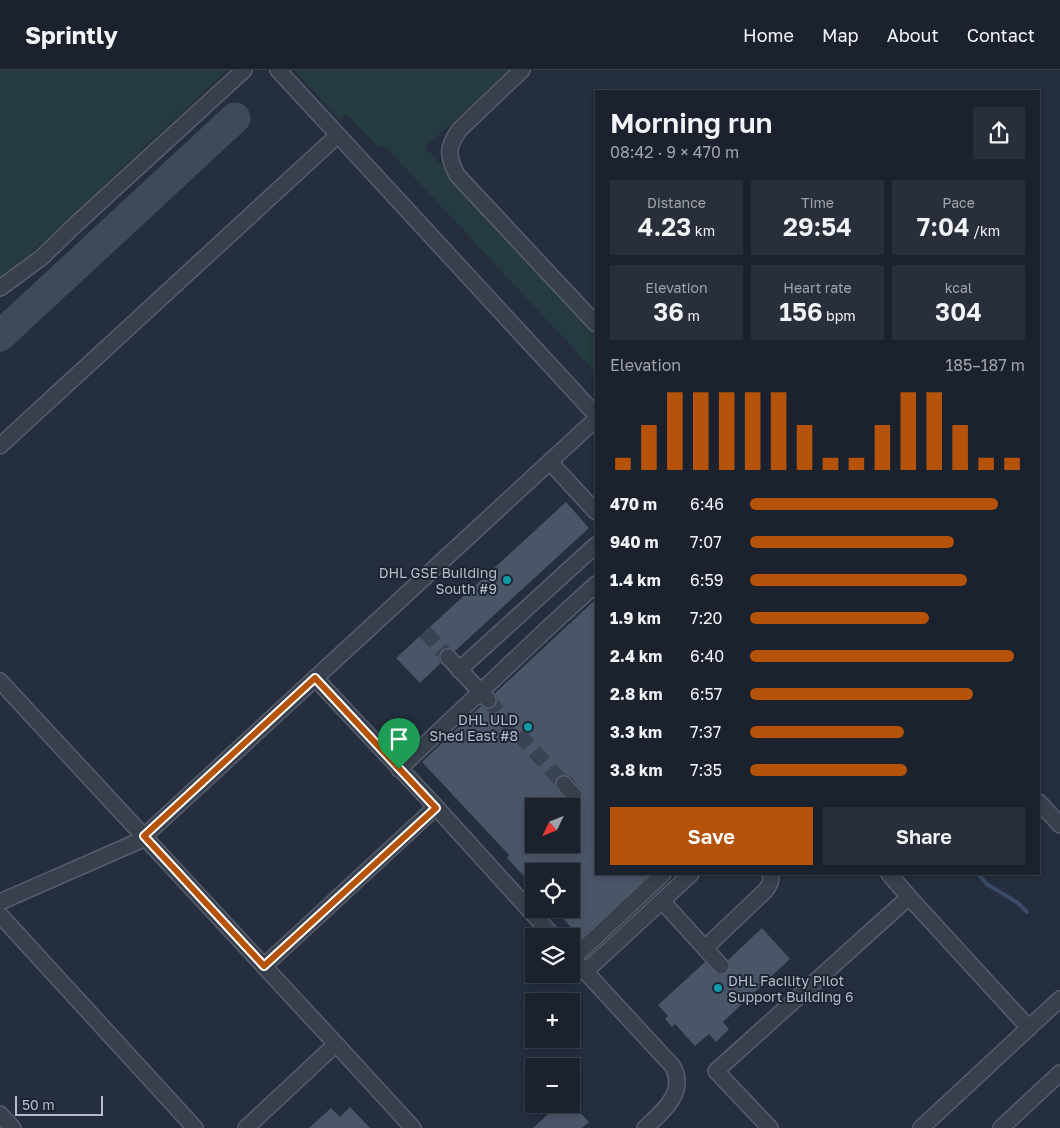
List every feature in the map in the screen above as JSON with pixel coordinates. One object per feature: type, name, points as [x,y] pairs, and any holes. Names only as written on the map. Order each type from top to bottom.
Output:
[{"type":"street","points":[[0,288],[41,258],[244,70]]},
{"type":"street","points":[[0,902],[139,841],[594,423],[278,70]]},
{"type":"street","points":[[522,70],[459,130],[452,141],[450,151],[451,163],[457,175],[595,323]]},
{"type":"street","points":[[0,446],[338,135]]},
{"type":"street","points":[[550,462],[595,511]]},
{"type":"street","points":[[459,670],[595,546]]},
{"type":"street","points":[[399,769],[484,696],[595,585]]},
{"type":"street","points":[[448,657],[484,696]]},
{"type":"street","points":[[315,678],[546,928]]},
{"type":"street","points":[[0,681],[413,1128]]},
{"type":"street","points":[[1040,803],[1060,825]]},
{"type":"street","points":[[264,966],[436,808]]},
{"type":"street","points":[[580,950],[662,875]]},
{"type":"street","points":[[585,972],[690,875]]},
{"type":"street","points":[[705,948],[766,891],[770,884],[770,875]]},
{"type":"street","points":[[890,875],[1029,1028]]},
{"type":"street","points":[[770,1128],[716,1071],[909,897]]},
{"type":"street","points":[[662,901],[721,966]]},
{"type":"street","points":[[0,916],[195,1128]]},
{"type":"street","points":[[580,966],[673,1067],[676,1086],[671,1102],[645,1128]]},
{"type":"street","points":[[921,1128],[1060,1000]]},
{"type":"street","points":[[246,1128],[336,1044]]},
{"type":"street","points":[[1001,1128],[1060,1073]]},
{"type":"street","points":[[0,1114],[13,1128]]},
{"type":"green space","points":[[0,70],[227,70],[28,256],[0,276]]},
{"type":"green space","points":[[294,70],[510,70],[425,147],[595,333],[595,372],[386,147],[379,147],[346,114],[340,120]]},
{"type":"building","name":"DHL GSE Building South #9","points":[[566,502],[589,528],[455,651],[450,648],[442,650],[439,655],[441,663],[420,683],[396,658]]},
{"type":"building","name":"DHL ULD Shed East #8","points":[[595,600],[595,875],[649,875],[581,938],[580,928],[572,928],[562,918],[580,918],[580,863],[525,863],[525,877],[507,858],[509,855],[422,762],[481,706],[485,709],[490,709],[497,703],[495,693]]},
{"type":"building","name":"DHL Facility Pilot Support Building 6","points":[[762,928],[790,959],[723,1022],[729,1029],[716,1042],[709,1034],[695,1046],[675,1024],[672,1027],[665,1019],[668,1016],[658,1005],[705,962],[718,975],[727,973],[730,968],[728,960]]},
{"type":"building","points":[[350,1107],[370,1128],[309,1128],[331,1108],[340,1117]]},
{"type":"building","points":[[580,1112],[589,1122],[582,1128],[533,1128],[549,1113]]},
{"type":"waterway","points":[[979,875],[987,884],[1018,903],[1027,912]]},
{"type":"taxiway","points":[[0,336],[235,118]]},
{"type":"tunnel","points":[[425,632],[448,657]]},
{"type":"tunnel","points":[[488,700],[564,784]]},
{"type":"place","name":"DHL GSE Building South #9","points":[[507,580]]},
{"type":"place","name":"DHL ULD Shed East #8","points":[[528,727]]},
{"type":"place","name":"DHL Facility Pilot Support Building 6","points":[[718,988]]},
{"type":"route","points":[[315,678],[399,769],[436,808],[264,966],[144,836],[315,678]]}]
